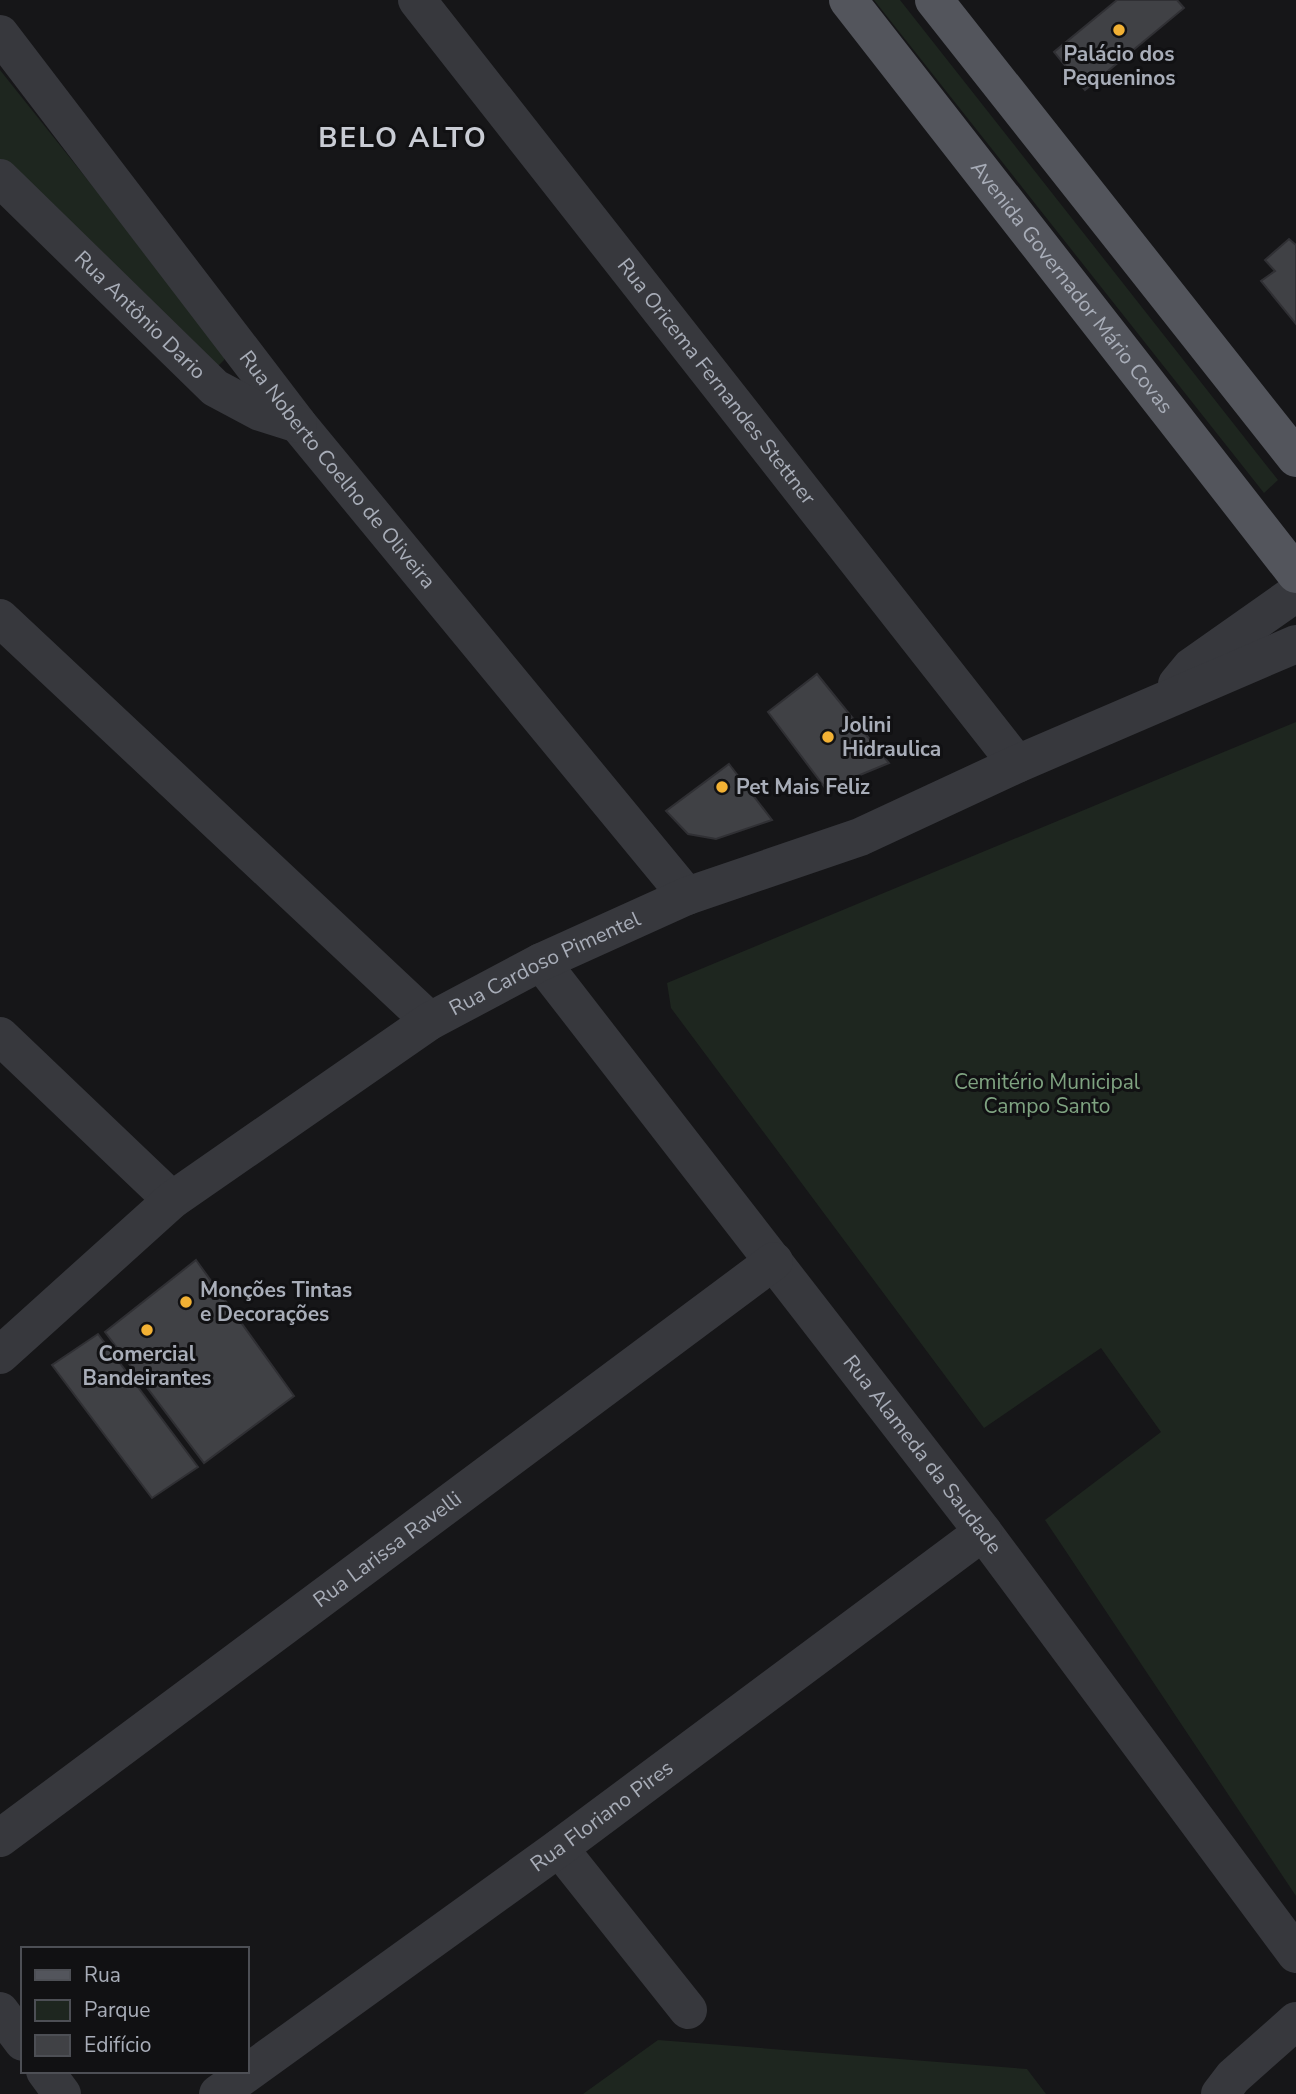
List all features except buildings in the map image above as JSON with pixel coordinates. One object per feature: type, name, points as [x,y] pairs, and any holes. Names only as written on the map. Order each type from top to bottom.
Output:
[{"type":"main road","name":"Avenida Governador Mário Covas","points":[[848,0],[1296,574]]},
{"type":"main road","points":[[934,0],[1296,458]]},
{"type":"street","name":"Rua Oricema Fernandes Stettner","points":[[417,0],[1017,764]]},
{"type":"street","name":"Rua Noberto Coelho de Oliveira","points":[[0,34],[298,424],[687,896]]},
{"type":"street","name":"Rua Antônio Dario","points":[[0,178],[215,388],[260,412],[298,424]]},
{"type":"street","name":"Rua Cardoso Pimentel","points":[[1165,700],[1191,667],[1296,593]]},
{"type":"street","points":[[0,618],[430,1021]]},
{"type":"street","name":"Rua Cardoso Pimentel","points":[[0,1355],[172,1200],[430,1021],[541,962],[687,896],[860,837],[1017,764],[1296,644]]},
{"type":"street","name":"Rua Alameda da Saudade","points":[[541,962],[983,1532],[1296,1954]]},
{"type":"street","points":[[0,1036],[172,1200]]},
{"type":"street","name":"Rua Larissa Ravelli","points":[[0,1838],[774,1261]]},
{"type":"street","name":"Rua Floriano Pires","points":[[248,2072],[559,1848],[983,1532]]},
{"type":"street","points":[[559,1848],[688,2010]]},
{"type":"street","points":[[0,2011],[21,2039]]},
{"type":"street","points":[[1220,2094],[1233,2077],[1296,2021]]},
{"type":"street","points":[[46,2073],[62,2094]]},
{"type":"street","name":"Rua Floriano Pires","points":[[218,2094],[247,2073]]},
{"type":"green space","points":[[874,0],[900,0],[1278,480],[1264,493]]},
{"type":"green space","points":[[0,70],[224,351],[224,360],[217,367],[0,160]]},
{"type":"green space","name":"Cemitério Municipal Campo Santo","points":[[1296,722],[1296,1896],[1045,1520],[1161,1432],[1101,1348],[984,1428],[671,1008],[667,983]]},
{"type":"green space","points":[[658,2040],[1027,2069],[1046,2094],[583,2094]]},
{"type":"place","name":"Palácio dos Pequeninos","points":[[1119,30]]},
{"type":"place","name":"Jolini Hidraulica","points":[[828,737]]},
{"type":"place","name":"Pet Mais Feliz","points":[[722,787]]},
{"type":"place","name":"Monções Tintas e Decorações","points":[[186,1302]]},
{"type":"place","name":"Comercial Bandeirantes","points":[[147,1330]]},
{"type":"district","name":"BELO ALTO","points":[[403,137]]}]
